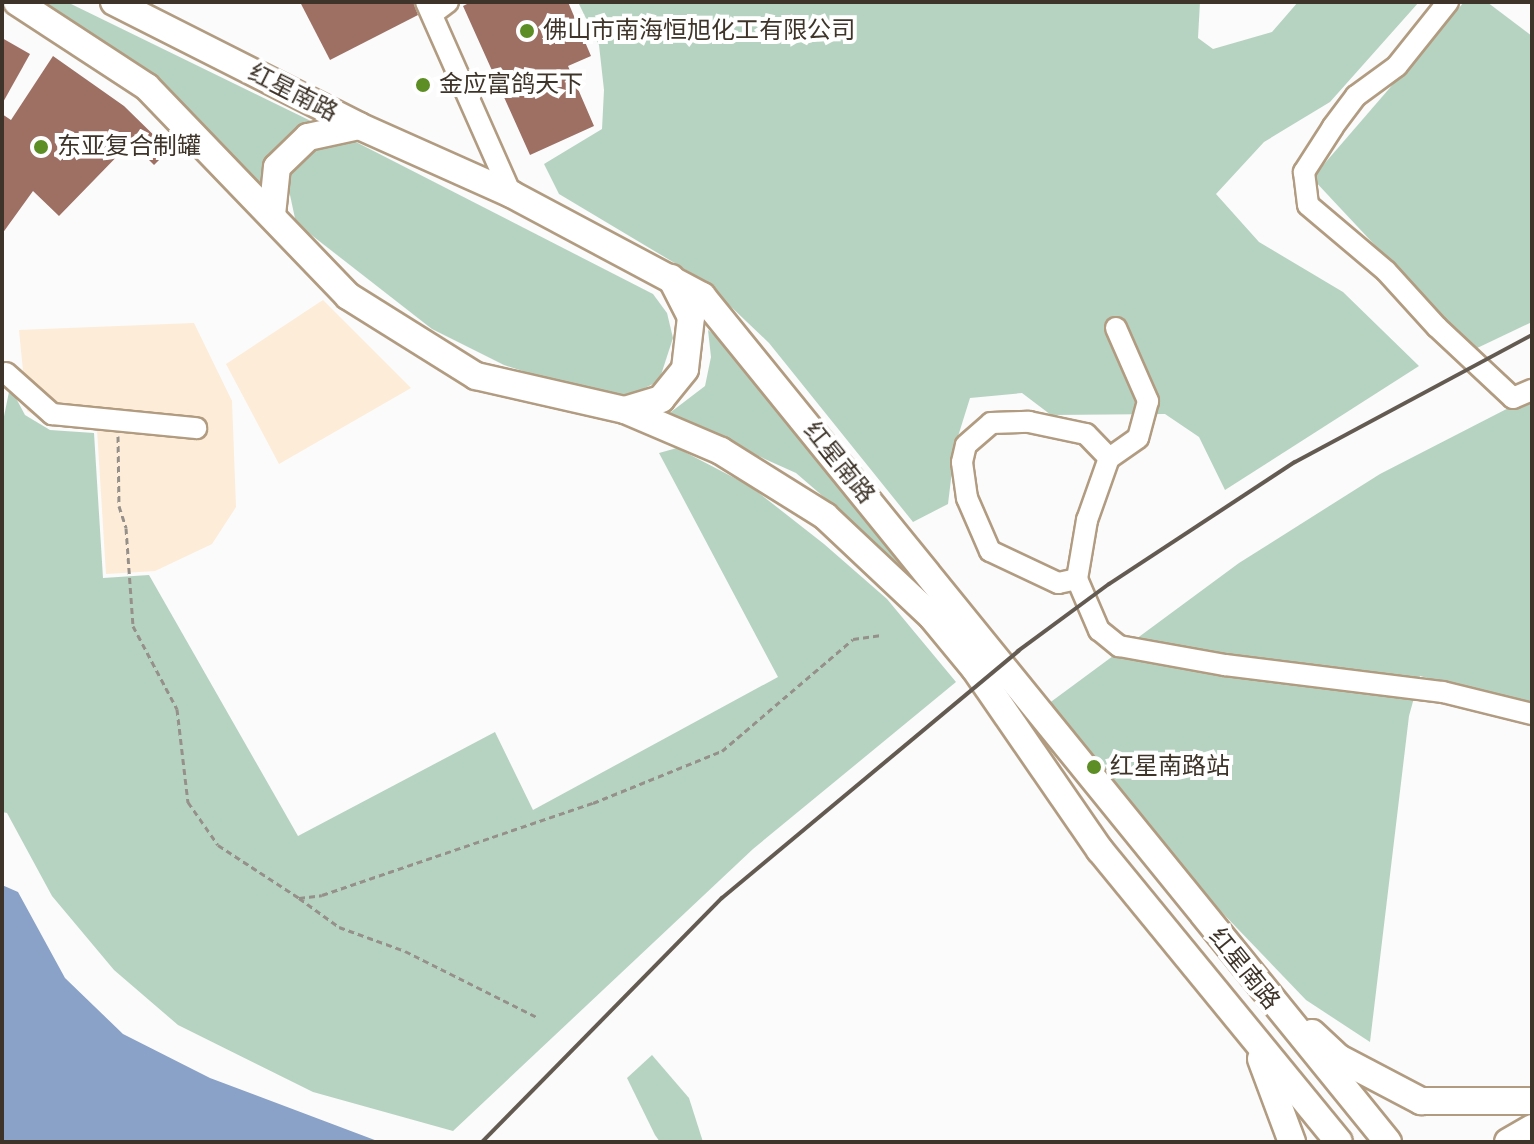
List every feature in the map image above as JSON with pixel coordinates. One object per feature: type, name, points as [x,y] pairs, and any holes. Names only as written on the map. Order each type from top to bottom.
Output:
[{"type":"main road","name":"红星南路","points":[[17,2],[147,87],[348,296],[476,376],[625,410],[721,451],[772,480],[876,560],[975,669],[1100,850],[1339,1142]]},
{"type":"main road","name":"红星南路","points":[[114,2],[359,126],[511,194],[702,296],[834,455],[1253,982],[1388,1142]]},
{"type":"main road","points":[[272,215],[277,167],[308,137],[359,126]]},
{"type":"main road","points":[[625,410],[661,399],[685,369],[691,317],[671,277]]},
{"type":"main road","points":[[1253,982],[1339,1058],[1421,1101],[1532,1101]]},
{"type":"main road","points":[[1251,1033],[1292,1142]]},
{"type":"main road","points":[[1508,1142],[1532,1128]]},
{"type":"street","points":[[1448,2],[1397,66],[1356,96],[1333,127],[1304,172],[1308,205],[1386,271],[1437,327],[1513,398],[1532,390]]},
{"type":"street","points":[[435,6],[511,194]]},
{"type":"street","points":[[1116,328],[1148,401],[1138,438],[1109,458],[1087,520],[1077,579],[1099,630],[1119,646],[1225,665],[1443,692],[1532,714]]},
{"type":"street","points":[[3,372],[52,414],[196,428]]},
{"type":"street","points":[[1077,579],[1058,583],[990,551],[967,498],[962,462],[966,445],[991,423],[1029,422],[1086,434],[1109,458]]},
{"type":"path","points":[[118,421],[119,506],[126,528],[133,626],[177,709],[188,802],[218,845],[339,927],[427,961],[537,1017]]},
{"type":"path","points":[[299,898],[322,895],[593,803],[722,751],[853,639],[880,635]]},
{"type":"shaded area","points":[[323,300],[411,388],[279,464],[226,364]]},
{"type":"shaded area","points":[[194,323],[232,401],[236,507],[212,544],[155,571],[106,574],[97,429],[53,425],[27,411],[19,330]]},
{"type":"green space","points":[[40,2],[67,2],[315,123],[291,135],[272,155],[267,199],[160,88]]},
{"type":"green space","points":[[578,2],[1200,2],[1198,38],[1213,49],[1272,32],[1298,2],[1419,2],[1330,102],[1264,142],[1216,194],[1259,242],[1343,292],[1419,366],[1225,490],[1199,437],[1165,414],[1051,415],[1022,393],[970,398],[955,446],[948,504],[913,522],[769,343],[703,280],[559,194],[544,164],[602,129],[604,90],[599,45]]},
{"type":"green space","points":[[1464,2],[1487,2],[1532,36],[1532,322],[1473,350],[1312,178]]},
{"type":"green space","points":[[335,140],[354,141],[653,294],[667,313],[673,338],[659,381],[621,400],[609,399],[504,365],[432,329],[296,223],[287,181],[296,161]]},
{"type":"green space","points":[[708,330],[734,350],[988,665],[862,530],[796,473],[667,415],[705,386],[711,357]]},
{"type":"green space","points":[[10,387],[25,415],[50,430],[94,433],[103,578],[149,575],[298,836],[495,732],[533,810],[778,677],[659,453],[677,448],[750,486],[824,544],[887,599],[956,682],[753,849],[453,1131],[313,1092],[178,1025],[114,970],[52,896],[7,813],[2,812],[2,426]]},
{"type":"green space","points":[[1532,396],[1532,706],[1420,676],[1409,716],[1370,1042],[1306,1000],[1211,901],[1048,704],[1239,563],[1380,474]]},
{"type":"green space","points":[[652,1055],[689,1098],[703,1142],[660,1142],[655,1135],[627,1078]]},
{"type":"water","points":[[2,885],[18,892],[65,978],[123,1034],[210,1078],[380,1142],[2,1142]]},
{"type":"building","points":[[300,2],[413,2],[418,15],[330,60]]},
{"type":"building","name":"佛山市南海恒旭化工有限公司","points":[[471,2],[568,2],[591,56],[568,66],[594,126],[530,155],[463,6]]},
{"type":"building","points":[[2,38],[30,54],[2,104]]},
{"type":"building","points":[[53,56],[124,106],[169,150],[154,165],[131,142],[59,216],[33,191],[2,234],[2,114],[11,120]]},
{"type":"railway","points":[[482,1142],[722,898],[1018,651],[1109,584],[1295,462],[1532,335]]},
{"type":"place","name":"佛山市南海恒旭化工有限公司","points":[[527,31]]},
{"type":"place","name":"金应富鸽天下","points":[[423,85]]},
{"type":"place","name":"东亚复合制罐","points":[[41,147]]},
{"type":"place","name":"红星南路站","points":[[1094,767]]}]
